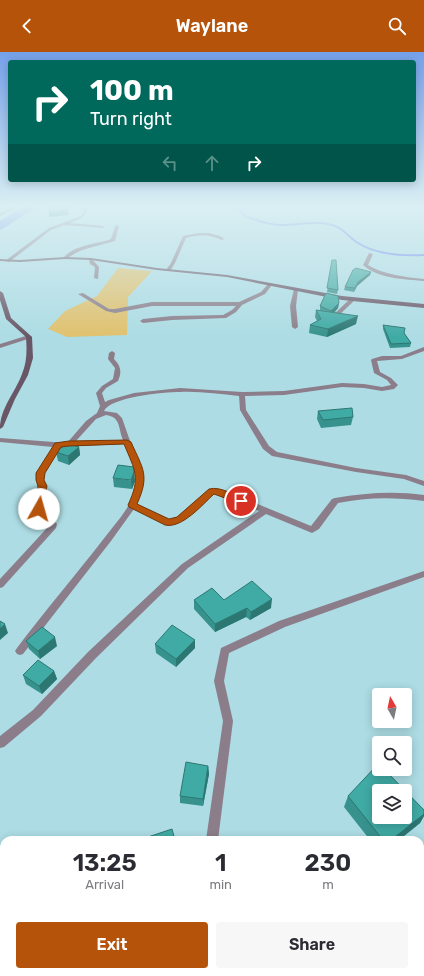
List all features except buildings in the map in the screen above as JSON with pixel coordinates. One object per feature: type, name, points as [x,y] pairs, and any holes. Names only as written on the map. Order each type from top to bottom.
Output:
[{"type":"street","points":[[0,267],[22,250]]},
{"type":"street","points":[[65,258],[76,250]]},
{"type":"street","points":[[168,270],[173,263],[178,250]]},
{"type":"street","points":[[371,254],[365,265],[369,268],[398,276],[424,280]]},
{"type":"street","points":[[0,260],[65,258],[91,259],[168,270],[227,276],[296,290],[353,299],[424,306]]},
{"type":"street","points":[[91,259],[92,263],[97,267],[96,278]]},
{"type":"street","points":[[143,321],[172,318],[224,317],[234,311],[240,304],[263,293],[270,285]]},
{"type":"street","points":[[295,327],[293,306],[296,290]]},
{"type":"street","points":[[0,293],[9,318],[29,337],[30,358],[25,375],[12,399],[0,427]]},
{"type":"street","points":[[81,294],[108,310],[115,311],[152,304],[240,304]]},
{"type":"street","points":[[334,317],[353,299]]},
{"type":"street","points":[[0,346],[29,337]]},
{"type":"street","points":[[100,413],[103,406],[111,401],[134,394],[180,390],[242,394],[284,393],[342,385],[382,389],[392,388],[395,385],[389,379],[377,373],[374,360],[406,356],[414,351],[424,349]]},
{"type":"street","points":[[103,406],[99,393],[116,380],[118,368],[117,364],[112,359],[112,353]]},
{"type":"street","points":[[242,394],[243,410],[266,447],[275,454],[356,470],[406,477],[424,484]]},
{"type":"street","points":[[20,651],[36,629],[75,583],[132,505],[140,489],[140,474],[127,442],[121,420],[116,414],[108,412],[100,413],[91,419],[77,438],[69,444]]},
{"type":"street","points":[[0,440],[58,445],[127,442]]},
{"type":"street","points":[[0,585],[52,528],[53,524],[39,509],[38,504],[42,486],[40,480],[41,473],[58,445]]},
{"type":"street","points":[[132,505],[169,523],[180,519],[212,491],[218,491],[312,530],[316,528],[335,501],[363,495],[393,494],[424,498]]},
{"type":"street","points":[[0,743],[37,713],[92,655],[185,566],[265,511]]},
{"type":"street","points":[[213,836],[228,722],[219,682],[224,651],[282,624],[424,574]]},
{"type":"shaded area","points":[[118,268],[152,271],[128,297],[127,335],[67,337],[48,329],[65,311],[97,296]]},
{"type":"waterway","points":[[374,250],[399,255],[424,255]]},
{"type":"route","points":[[39,509],[38,504],[42,486],[40,480],[41,473],[58,445],[69,444],[127,442],[140,474],[140,489],[132,505],[169,523],[180,519],[212,491],[218,491],[241,501]]}]
